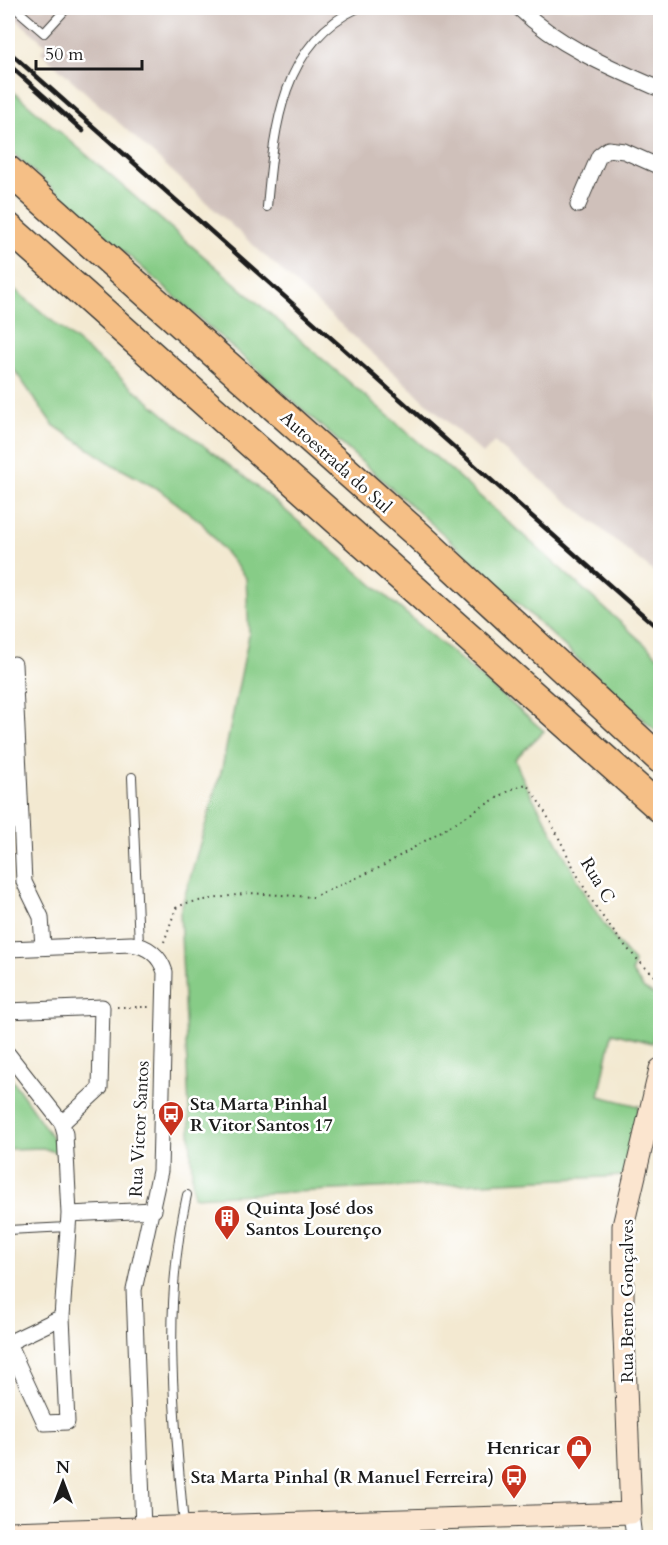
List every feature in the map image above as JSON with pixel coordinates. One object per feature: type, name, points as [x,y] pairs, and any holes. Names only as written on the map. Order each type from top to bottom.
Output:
[{"type":"highway","name":"Autoestrada do Sul","points":[[8,170],[415,532],[660,759]]},
{"type":"highway","points":[[8,227],[660,808]]},
{"type":"street","points":[[519,8],[556,39],[593,61],[660,89]]},
{"type":"street","points":[[578,205],[599,156],[608,149],[624,151],[660,167]]},
{"type":"street","points":[[14,664],[24,882],[41,917],[43,947]]},
{"type":"street","points":[[8,949],[139,945],[158,958]]},
{"type":"street","name":"Rua Victor Santos","points":[[143,1528],[134,1290],[137,1268],[154,1210],[160,1171],[165,972],[158,958]]},
{"type":"street","points":[[8,1011],[102,1007],[100,1088],[62,1123]]},
{"type":"street","points":[[8,1054],[62,1123],[65,1134],[69,1220],[62,1317],[67,1422],[45,1423],[8,1343],[62,1317]]},
{"type":"street","name":"Rua Bento Gonçalves","points":[[634,1538],[623,1311],[623,1226],[660,1069]]},
{"type":"street","points":[[69,1220],[154,1210]]},
{"type":"street","points":[[8,1532],[81,1534],[143,1528],[241,1531],[438,1528],[631,1513]]},
{"type":"lane","points":[[15,8],[44,33],[67,8]]},
{"type":"lane","points":[[337,8],[344,14]]},
{"type":"lane","points":[[267,207],[272,153],[289,78],[309,47],[344,14],[358,8]]},
{"type":"lane","points":[[132,777],[139,945]]},
{"type":"lane","points":[[178,1530],[171,1303],[178,1235],[187,1196]]},
{"type":"lane","points":[[8,1230],[69,1220]]},
{"type":"path","name":"Rua C","points":[[158,958],[176,908],[186,903],[249,893],[313,897],[381,867],[512,789],[526,784],[542,804],[589,896],[617,933],[660,980]]},
{"type":"path","points":[[102,1007],[165,1006]]},
{"type":"shaded area","points":[[8,8],[660,8],[660,577],[494,442],[483,454],[41,52],[46,45],[8,12]]},
{"type":"shaded area","points":[[616,1527],[617,1538],[312,1538]]},
{"type":"green space","points":[[8,87],[445,465],[660,658],[660,735],[450,540],[8,149]]},
{"type":"green space","points":[[8,284],[177,425],[265,493],[544,731],[515,759],[519,769],[589,900],[609,931],[634,962],[632,972],[644,989],[660,998],[660,1011],[652,1043],[612,1033],[599,1096],[639,1106],[624,1176],[193,1197],[180,912],[222,768],[249,635],[246,578],[201,522],[158,489],[112,464],[53,425],[8,361]]},
{"type":"green space","points":[[8,1074],[54,1140],[58,1153],[43,1148],[8,1149]]},
{"type":"railway","points":[[8,51],[660,630]]},
{"type":"railway","points":[[8,64],[83,131]]},
{"type":"place","name":"Sta Marta Pinhal R Vitor Santos 17","points":[[171,1137]]},
{"type":"place","name":"Quinta José dos Santos Lourenço","points":[[227,1241]]},
{"type":"place","name":"Henricar","points":[[579,1471]]},
{"type":"place","name":"Sta Marta Pinhal (R Manuel Ferreira)","points":[[514,1500]]}]
